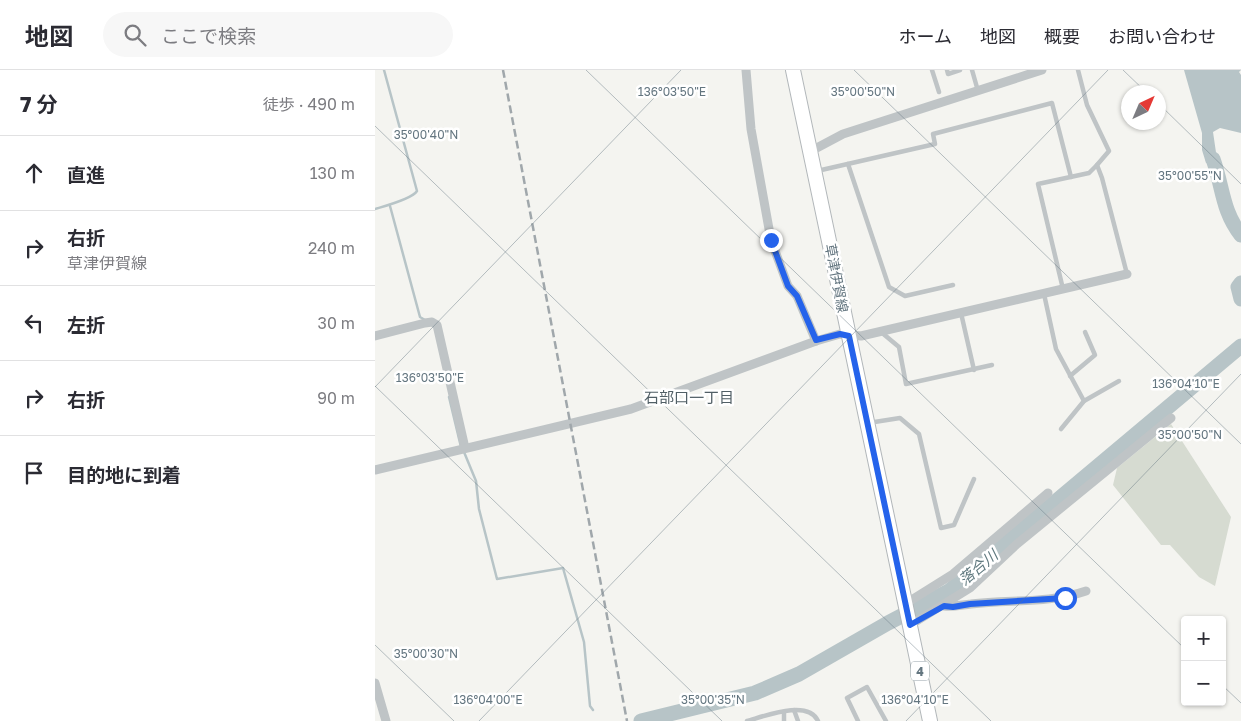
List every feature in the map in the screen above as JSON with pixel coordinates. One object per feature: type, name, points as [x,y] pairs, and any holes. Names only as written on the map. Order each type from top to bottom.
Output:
[{"type":"main road","name":"草津伊賀線","points":[[793,70],[930,721]]},
{"type":"street","points":[[746,70],[751,129],[771,240],[788,286],[797,296],[816,340]]},
{"type":"street","points":[[811,151],[843,134],[1042,70]]},
{"type":"street","points":[[375,470],[631,409],[816,340],[840,334],[861,336],[880,332],[1127,274]]},
{"type":"street","points":[[375,336],[425,323],[432,322],[437,325],[465,448]]},
{"type":"street","points":[[944,606],[970,588],[1017,544],[1171,418]]},
{"type":"street","points":[[907,614],[1048,493]]},
{"type":"street","points":[[907,614],[944,606],[953,607],[970,604],[1050,600],[1065,598],[1086,591]]},
{"type":"street","points":[[375,683],[387,721]]},
{"type":"lane","points":[[932,70],[939,92]]},
{"type":"lane","points":[[947,70],[949,74],[960,70]]},
{"type":"lane","points":[[972,70],[978,90]]},
{"type":"lane","points":[[1063,289],[1038,184],[1089,173],[1109,151],[1087,105],[1078,70]]},
{"type":"lane","points":[[815,171],[935,144],[933,134],[1053,103],[1071,177]]},
{"type":"lane","points":[[848,164],[889,287],[905,296],[953,285]]},
{"type":"lane","points":[[1097,165],[1127,274]]},
{"type":"lane","points":[[1044,294],[1056,349],[1084,401]]},
{"type":"lane","points":[[961,313],[974,370]]},
{"type":"lane","points":[[880,332],[899,348],[906,384],[992,365]]},
{"type":"lane","points":[[1070,376],[1095,355],[1085,332]]},
{"type":"lane","points":[[1061,429],[1084,401],[1119,381]]},
{"type":"lane","points":[[867,423],[900,418],[919,434],[941,528],[953,525],[974,479]]},
{"type":"lane","points":[[858,721],[847,698],[867,687],[886,721]]},
{"type":"lane","points":[[794,710],[799,721]]},
{"type":"lane","points":[[747,721],[794,710],[810,712],[818,721]]},
{"type":"lane","points":[[784,712],[784,721]]},
{"type":"lane","points":[[772,715],[772,721]]},
{"type":"shaded area","points":[[1184,70],[1241,70],[1239,72],[1241,75],[1241,133],[1220,128],[1213,132],[1218,166],[1222,178],[1218,177],[1211,164],[1206,163],[1202,150],[1202,133]]},
{"type":"shaded area","points":[[1171,424],[1231,517],[1215,586],[1199,577],[1170,545],[1161,545],[1113,485],[1117,468]]},
{"type":"waterway","points":[[375,209],[404,199],[417,191],[384,70]]},
{"type":"waterway","name":"落合川","points":[[1213,159],[1226,208],[1241,235]]},
{"type":"waterway","points":[[390,206],[420,317],[425,320]]},
{"type":"waterway","name":"落合川","points":[[1241,283],[1238,287],[1241,299]]},
{"type":"waterway","name":"落合川","points":[[641,721],[755,693],[799,674],[888,623],[949,591],[1241,346]]},
{"type":"waterway","points":[[449,397],[461,447]]},
{"type":"waterway","points":[[464,452],[476,481],[479,509],[497,579],[563,568],[584,642],[590,706],[593,710]]},
{"type":"railway","points":[[503,70],[627,721]]},
{"type":"district","name":"石部口一丁目","points":[[689,397]]},
{"type":"route","points":[[771,240],[788,286],[797,296],[816,340],[840,334],[849,336],[910,625],[915,624],[944,606],[953,607],[970,604],[1065,598]]}]
